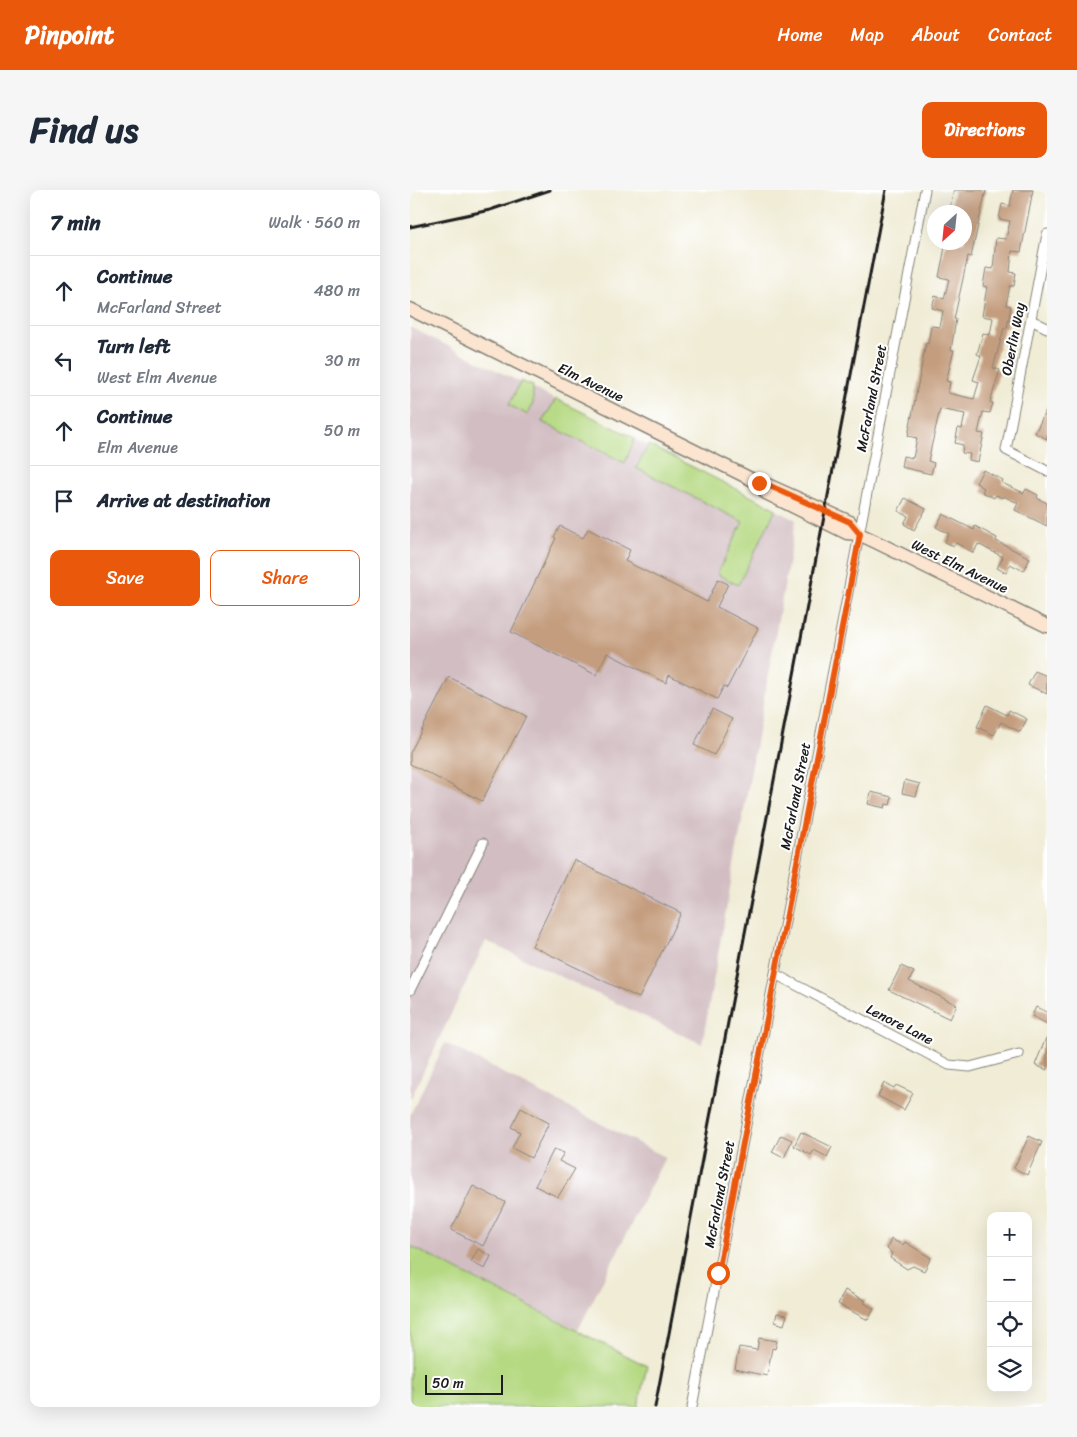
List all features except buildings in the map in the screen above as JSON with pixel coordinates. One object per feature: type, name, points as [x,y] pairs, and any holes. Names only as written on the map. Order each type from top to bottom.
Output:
[{"type":"street","name":"McFarland Street","points":[[692,1407],[925,190]]},
{"type":"street","name":"Oberlin Way","points":[[1047,234],[1006,450],[1047,471]]},
{"type":"street","name":"Elm Avenue","points":[[410,309],[759,483],[770,486],[825,517]]},
{"type":"street","points":[[1031,320],[1047,328]]},
{"type":"street","name":"West Elm Avenue","points":[[825,517],[850,522],[860,534],[1047,626]]},
{"type":"street","points":[[410,990],[483,843]]},
{"type":"street","name":"Lenore Lane","points":[[775,974],[949,1065],[970,1067],[1019,1054]]},
{"type":"shaded area","points":[[410,327],[796,520],[702,1044],[486,941],[410,1100]]},
{"type":"shaded area","points":[[445,1043],[665,1157],[578,1330],[410,1246],[410,1115]]},
{"type":"green space","points":[[521,381],[533,386],[533,404],[528,415],[509,405]]},
{"type":"green space","points":[[556,399],[635,438],[625,463],[542,422]]},
{"type":"green space","points":[[649,445],[776,509],[738,585],[717,574],[743,522],[636,468]]},
{"type":"green space","points":[[410,1246],[647,1366],[638,1407],[410,1407]]},
{"type":"railway","points":[[410,227],[490,210],[550,190]]},
{"type":"railway","points":[[655,1407],[886,190]]},
{"type":"route","points":[[718,1273],[860,534],[850,522],[770,486],[759,483]]}]
